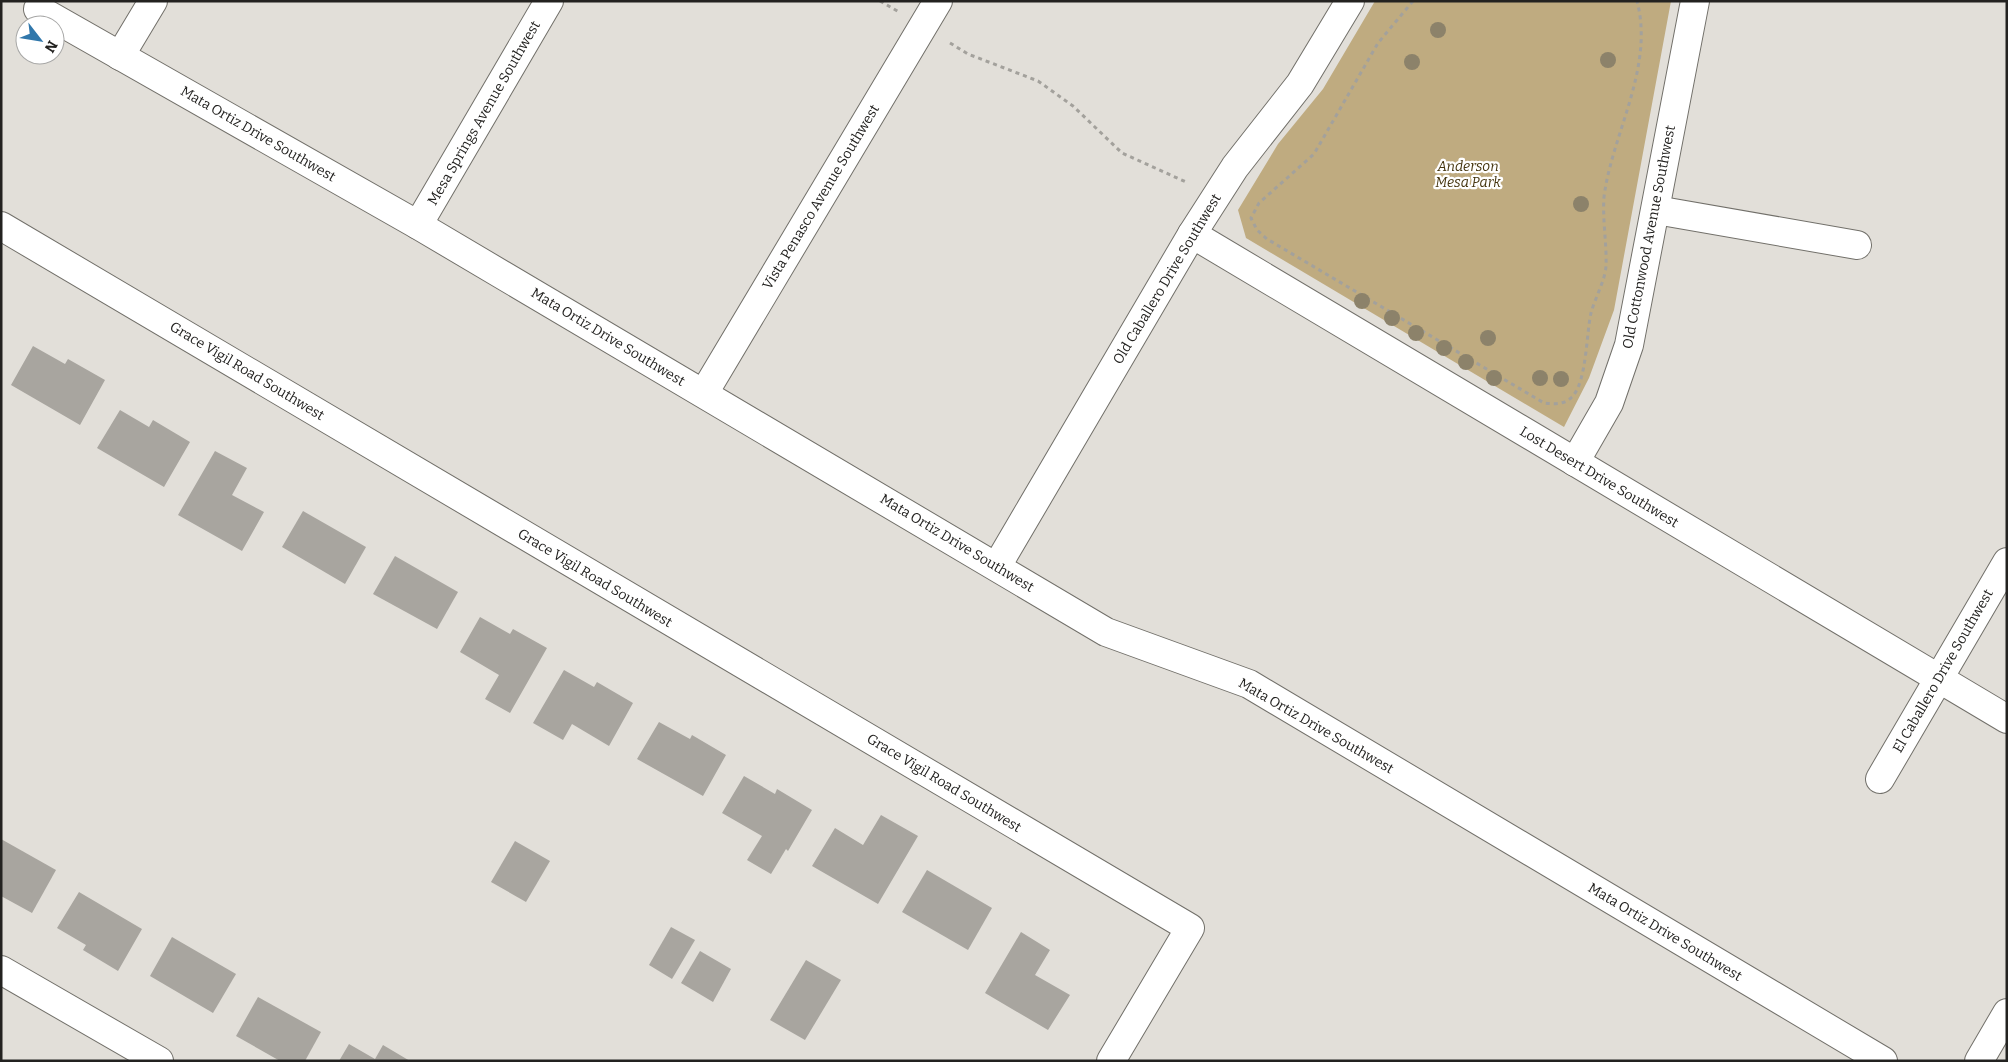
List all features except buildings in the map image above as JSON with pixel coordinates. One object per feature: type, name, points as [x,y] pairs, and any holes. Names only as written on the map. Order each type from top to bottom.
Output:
[{"type":"street","points":[[120,56],[153,1]]},
{"type":"street","name":"Mesa Springs Avenue Southwest","points":[[418,225],[549,1]]},
{"type":"street","name":"Vista Penasco Avenue Southwest","points":[[704,394],[938,1]]},
{"type":"street","name":"Old Caballero Drive Southwest","points":[[998,566],[1192,234],[1235,167],[1300,84],[1350,1]]},
{"type":"street","name":"Old Cottonwood Avenue Southwest","points":[[1575,462],[1609,403],[1629,345],[1695,1]]},
{"type":"street","name":"Mata Ortiz Drive Southwest","points":[[38,9],[418,225],[998,566],[1106,632],[1249,684],[1882,1061]]},
{"type":"street","points":[[1656,210],[1858,246]]},
{"type":"street","name":"Grace Vigil Road Southwest","points":[[1,226],[1190,928],[1111,1061]]},
{"type":"street","name":"Lost Desert Drive Southwest","points":[[1192,234],[2007,719]]},
{"type":"street","name":"El Caballero Drive Southwest","points":[[1880,779],[2007,562]]},
{"type":"street","points":[[1,970],[159,1061]]},
{"type":"street","points":[[1978,1061],[2007,1013]]},
{"type":"path","points":[[880,1],[899,12]]},
{"type":"path","points":[[1413,1],[1378,43],[1314,154],[1259,202],[1252,218],[1257,230],[1267,239],[1544,403],[1559,405],[1572,396],[1584,368],[1587,332],[1594,301],[1606,269],[1604,192],[1612,156],[1630,103],[1640,46],[1637,1]]},
{"type":"path","points":[[950,43],[968,54],[1038,81],[1073,106],[1122,153],[1186,182]]},
{"type":"green space","name":"Anderson Mesa Park","points":[[1375,1],[1671,1],[1614,310],[1589,378],[1564,427],[1246,238],[1238,210],[1278,144],[1323,89]]}]
